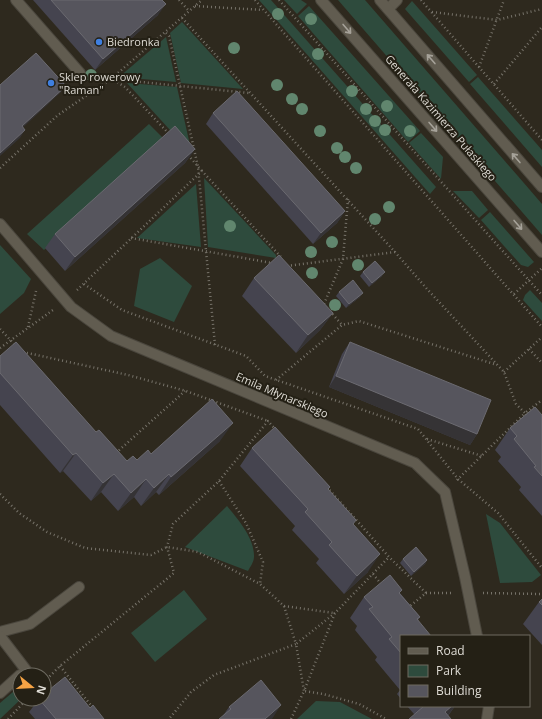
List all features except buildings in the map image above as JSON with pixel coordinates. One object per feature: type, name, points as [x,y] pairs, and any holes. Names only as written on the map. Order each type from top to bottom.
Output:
[{"type":"street","points":[[16,0],[80,73]]},
{"type":"street","name":"Generała Kazimierza Pułaskiego","points":[[321,0],[542,252]]},
{"type":"street","points":[[380,0],[542,187]]},
{"type":"street","points":[[388,10],[397,0]]},
{"type":"street","name":"Emila Młynarskiego","points":[[0,224],[65,301],[111,336],[415,463],[445,492]]},
{"type":"street","points":[[445,492],[477,635]]},
{"type":"street","points":[[0,632],[30,624],[78,587]]},
{"type":"street","points":[[0,636],[18,667]]},
{"type":"street","points":[[0,693],[12,683]]},
{"type":"street","points":[[488,719],[489,707]]},
{"type":"path","points":[[179,0],[189,11]]},
{"type":"path","points":[[0,168],[58,115],[111,79],[166,33],[202,0]]},
{"type":"path","points":[[255,0],[542,327]]},
{"type":"path","points":[[279,0],[542,295]]},
{"type":"path","points":[[421,0],[542,140]]},
{"type":"path","points":[[479,67],[504,0]]},
{"type":"path","points":[[195,6],[264,10]]},
{"type":"path","points":[[431,12],[497,20],[542,9]]},
{"type":"path","points":[[182,18],[504,372],[516,404],[529,419]]},
{"type":"path","points":[[494,84],[542,27]]},
{"type":"path","points":[[166,33],[169,36],[198,167],[215,345]]},
{"type":"path","points":[[111,79],[249,92]]},
{"type":"path","points":[[111,79],[125,87],[175,141]]},
{"type":"path","points":[[184,151],[294,272]]},
{"type":"path","points":[[0,348],[65,301],[202,171]]},
{"type":"path","points":[[324,304],[343,259],[348,200]]},
{"type":"path","points":[[131,238],[274,264]]},
{"type":"path","points":[[282,265],[289,266],[396,252]]},
{"type":"path","points":[[514,294],[542,268]]},
{"type":"path","points":[[28,328],[40,271]]},
{"type":"path","points":[[319,299],[342,325]]},
{"type":"path","points":[[276,380],[342,325],[359,321],[497,366]]},
{"type":"path","points":[[0,329],[26,358]]},
{"type":"path","points":[[504,372],[542,337]]},
{"type":"path","points":[[529,349],[542,363]]},
{"type":"path","points":[[20,352],[128,375],[186,391],[268,421],[278,433]]},
{"type":"path","points":[[113,456],[186,391]]},
{"type":"path","points":[[445,492],[525,414],[542,400]]},
{"type":"path","points":[[52,674],[174,574],[167,547],[173,524],[219,481],[268,421]]},
{"type":"path","points":[[427,439],[482,456]]},
{"type":"path","points":[[219,481],[246,523],[262,562],[260,584]]},
{"type":"path","points":[[326,486],[389,557],[426,593],[405,611]]},
{"type":"path","points":[[0,494],[19,513],[47,532],[85,548],[151,555],[167,547],[198,552],[260,584],[284,606],[296,644],[304,691]]},
{"type":"path","points":[[169,719],[191,692],[214,675],[296,644],[335,613],[389,557]]},
{"type":"path","points":[[373,574],[387,590]]},
{"type":"path","points":[[284,606],[335,613]]},
{"type":"path","points":[[291,719],[304,691],[335,613]]},
{"type":"path","points":[[60,666],[97,713]]},
{"type":"path","points":[[304,691],[323,694],[359,704],[386,719]]},
{"type":"path","points":[[8,719],[19,707]]},
{"type":"green space","points":[[259,0],[271,0],[436,187],[430,194]]},
{"type":"green space","points":[[284,0],[301,0],[307,4],[297,14]]},
{"type":"green space","points":[[338,0],[365,0],[517,175],[542,204],[542,235]]},
{"type":"green space","points":[[412,1],[477,75],[469,82],[405,9]]},
{"type":"green space","points":[[309,6],[420,131],[408,142],[298,16]]},
{"type":"green space","points":[[182,22],[243,89],[181,83],[170,33]]},
{"type":"green space","points":[[166,37],[176,82],[119,77]]},
{"type":"green space","points":[[478,77],[542,150],[542,167],[470,84]]},
{"type":"green space","points":[[127,83],[177,87],[192,154]]},
{"type":"green space","points":[[149,124],[165,140],[44,250],[27,234]]},
{"type":"green space","points":[[421,133],[443,157],[441,179],[409,143]]},
{"type":"green space","points":[[204,178],[276,255],[276,258],[208,247]]},
{"type":"green space","points":[[196,184],[201,247],[137,238]]},
{"type":"green space","points":[[453,191],[472,191],[488,210],[479,218]]},
{"type":"green space","points":[[490,212],[534,262],[528,267],[521,265],[481,220]]},
{"type":"green space","points":[[0,245],[31,279],[24,293],[0,314]]},
{"type":"green space","points":[[160,258],[192,286],[174,322],[134,306],[140,269]]},
{"type":"green space","points":[[530,290],[542,303],[542,321],[523,300],[525,295]]},
{"type":"green space","points":[[227,506],[245,530],[252,543],[254,559],[248,571],[185,547]]},
{"type":"green space","points":[[486,514],[500,523],[541,575],[532,582],[500,583]]},
{"type":"green space","points":[[184,590],[207,619],[155,662],[131,633]]},
{"type":"green space","points":[[12,693],[13,707],[0,719],[0,703]]},
{"type":"green space","points":[[316,701],[340,702],[372,719],[297,719]]},
{"type":"place","name":"Biedronka","points":[[99,42]]},
{"type":"place","name":"Sklep rowerowy \"Raman\"","points":[[51,83]]}]
